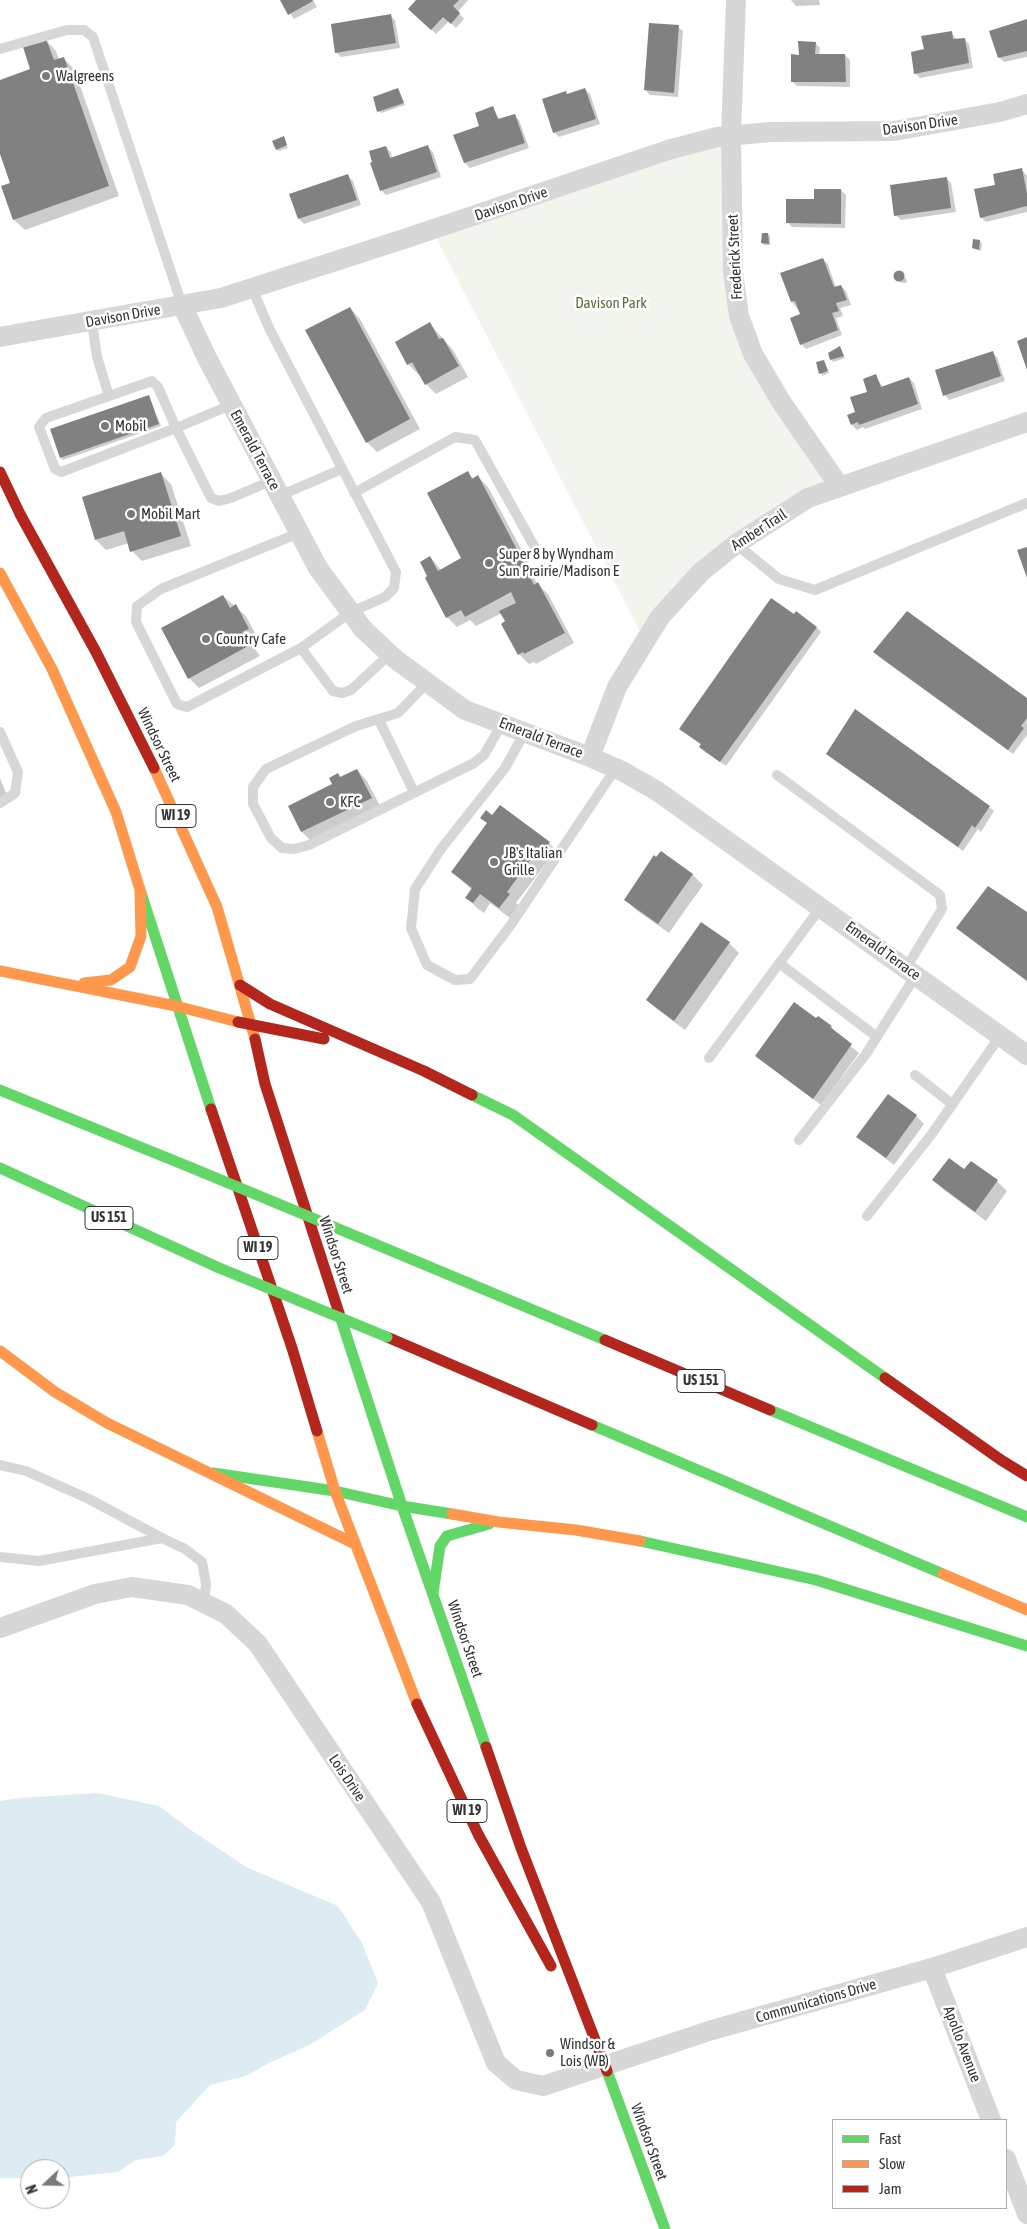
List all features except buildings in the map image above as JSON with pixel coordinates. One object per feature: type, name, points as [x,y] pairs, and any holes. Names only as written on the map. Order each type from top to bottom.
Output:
[{"type":"main road","name":"Windsor Street","points":[[0,472],[20,514],[96,652],[154,769],[218,908],[252,1026],[265,1084],[402,1506],[521,1848],[605,2066],[664,2229]]},
{"type":"main road","name":"Windsor Street","points":[[0,574],[52,669],[116,812],[176,1006],[292,1348],[335,1491],[424,1724],[478,1834],[605,2066]]},
{"type":"main road","points":[[67,985],[111,980],[130,967],[141,936],[140,890]]},
{"type":"main road","points":[[0,970],[176,1006],[252,1026],[375,1048]]},
{"type":"main road","points":[[240,985],[270,1004],[375,1048],[513,1114],[1001,1460],[1027,1476]]},
{"type":"main road","name":"US 151","points":[[0,1090],[375,1244],[1027,1517]]},
{"type":"main road","name":"US 151","points":[[0,1168],[217,1268],[387,1337],[1027,1610]]},
{"type":"main road","points":[[0,1351],[56,1392],[107,1423],[213,1473],[355,1544]]},
{"type":"main road","points":[[213,1473],[335,1491],[402,1506],[498,1522],[576,1530],[652,1543],[816,1580],[1027,1646]]},
{"type":"main road","points":[[434,1594],[435,1569],[440,1546],[447,1536],[498,1522]]},
{"type":"street","name":"Frederick Street","points":[[736,0],[731,135],[733,272],[739,316],[752,354],[782,403],[840,486]]},
{"type":"street","name":"Davison Drive","points":[[0,337],[221,298],[410,238],[668,150],[717,137],[770,132],[894,131],[1000,112],[1027,104]]},
{"type":"street","name":"Emerald Terrace","points":[[182,305],[231,405],[318,568],[363,629],[390,654],[465,710],[590,757],[616,768],[657,791],[1027,1055]]},
{"type":"street","name":"Amber Trail","points":[[590,757],[618,687],[660,617],[701,572],[736,544],[808,498],[1027,422]]},
{"type":"street","name":"Lois Drive","points":[[0,1628],[95,1594],[132,1587],[188,1595],[226,1614],[258,1644],[431,1902],[496,2063],[516,2080],[543,2086],[605,2066]]},
{"type":"street","name":"Communications Drive","points":[[605,2066],[712,2030],[932,1968],[1027,1937]]},
{"type":"street","name":"Apollo Avenue","points":[[932,1968],[991,2119]]},
{"type":"street","points":[[1007,2162],[1027,2214]]},
{"type":"lane","points":[[0,49],[67,30],[84,30],[93,37],[182,305]]},
{"type":"lane","points":[[252,288],[269,328],[396,572],[394,588],[385,597],[351,612],[301,648],[187,707],[177,704],[136,622],[137,606],[161,589],[299,533]]},
{"type":"lane","points":[[92,322],[97,358],[110,396]]},
{"type":"lane","points":[[231,405],[176,428],[61,472],[55,469],[39,427],[46,418],[152,381],[158,387],[176,428],[211,498],[219,501],[275,488],[342,469]]},
{"type":"lane","points":[[354,492],[455,437],[475,440],[534,546]]},
{"type":"lane","points":[[736,544],[779,579],[815,590],[1027,503]]},
{"type":"lane","points":[[301,648],[334,691],[342,693],[351,690],[390,654]]},
{"type":"lane","points":[[428,682],[398,713],[356,726],[266,769],[253,787],[252,804],[271,838],[282,848],[294,849],[309,845],[474,763],[484,755],[502,724]]},
{"type":"lane","points":[[379,720],[414,792]]},
{"type":"lane","points":[[0,732],[18,772],[16,794],[0,802]]},
{"type":"lane","points":[[525,732],[505,768],[441,849],[415,889],[411,928],[426,965],[455,980],[470,979],[510,926],[616,768]]},
{"type":"lane","points":[[777,775],[940,896],[942,908],[877,1037],[799,1140]]},
{"type":"lane","points":[[709,1058],[821,907]]},
{"type":"lane","points":[[779,963],[877,1037]]},
{"type":"lane","points":[[867,1216],[931,1135],[1000,1036]]},
{"type":"lane","points":[[915,1075],[952,1104]]},
{"type":"lane","points":[[0,1465],[26,1471],[89,1499],[185,1550],[202,1562],[206,1584],[204,1603]]},
{"type":"lane","points":[[0,1557],[39,1560],[162,1538]]},
{"type":"green space","name":"Davison Park","points":[[731,135],[739,316],[840,487],[736,544],[645,641],[432,230]]},
{"type":"shaded area","points":[[97,1793],[159,1806],[246,1867],[338,1906],[362,1943],[378,1983],[365,2010],[311,2044],[246,2076],[210,2085],[176,2122],[175,2145],[163,2156],[136,2160],[118,2172],[70,2177],[70,2159],[20,2159],[20,2178],[0,2178],[0,1801]]},
{"type":"traffic: fast","points":[[141,893],[211,1109]]},
{"type":"traffic: fast","points":[[0,1090],[192,1168]]},
{"type":"traffic: fast","points":[[472,1095],[513,1115],[885,1378]]},
{"type":"traffic: fast","points":[[0,1168],[217,1267]]},
{"type":"traffic: fast","points":[[192,1168],[375,1244]]},
{"type":"traffic: fast","points":[[375,1244],[605,1340]]},
{"type":"traffic: fast","points":[[217,1267],[387,1337]]},
{"type":"traffic: fast","points":[[339,1313],[402,1506],[486,1747]]},
{"type":"traffic: fast","points":[[770,1410],[1027,1517]]},
{"type":"traffic: fast","points":[[592,1425],[943,1574]]},
{"type":"traffic: fast","points":[[213,1473],[335,1491],[402,1506],[452,1514]]},
{"type":"traffic: fast","points":[[433,1593],[440,1546],[447,1536],[489,1524]]},
{"type":"traffic: fast","points":[[640,1541],[816,1580],[1027,1646]]},
{"type":"traffic: fast","points":[[607,2071],[665,2229]]},
{"type":"traffic: slow","points":[[0,573],[52,669],[116,812],[141,893]]},
{"type":"traffic: slow","points":[[154,768],[217,907],[255,1039]]},
{"type":"traffic: slow","points":[[84,983],[111,980],[130,967],[141,936],[140,890]]},
{"type":"traffic: slow","points":[[0,971],[176,1006],[238,1022]]},
{"type":"traffic: slow","points":[[0,1351],[55,1392],[107,1423],[355,1544]]},
{"type":"traffic: slow","points":[[317,1431],[335,1491],[417,1704]]},
{"type":"traffic: slow","points":[[452,1514],[498,1522],[576,1530],[640,1541]]},
{"type":"traffic: slow","points":[[943,1574],[1027,1610]]},
{"type":"traffic: jam","points":[[0,472],[20,514],[96,652],[154,768]]},
{"type":"traffic: jam","points":[[240,985],[270,1004],[424,1071],[472,1095]]},
{"type":"traffic: jam","points":[[238,1022],[324,1039]]},
{"type":"traffic: jam","points":[[255,1039],[265,1084],[339,1313]]},
{"type":"traffic: jam","points":[[211,1109],[292,1348],[317,1431]]},
{"type":"traffic: jam","points":[[387,1337],[592,1425]]},
{"type":"traffic: jam","points":[[605,1340],[770,1410]]},
{"type":"traffic: jam","points":[[885,1378],[1001,1460],[1027,1476]]},
{"type":"traffic: jam","points":[[417,1704],[478,1834],[551,1966]]},
{"type":"traffic: jam","points":[[486,1747],[521,1848],[607,2071]]},
{"type":"place","name":"Walgreens","points":[[46,76]]},
{"type":"place","name":"Mobil","points":[[105,426]]},
{"type":"place","name":"Mobil Mart","points":[[131,514]]},
{"type":"place","name":"Super 8 by Wyndham Sun Prairie/Madison E","points":[[489,563]]},
{"type":"place","name":"Country Cafe","points":[[206,639]]},
{"type":"place","name":"KFC","points":[[330,802]]},
{"type":"place","name":"JB's Italian Grille","points":[[494,862]]},
{"type":"place","name":"Windsor & Lois (WB)","points":[[550,2053]]}]
